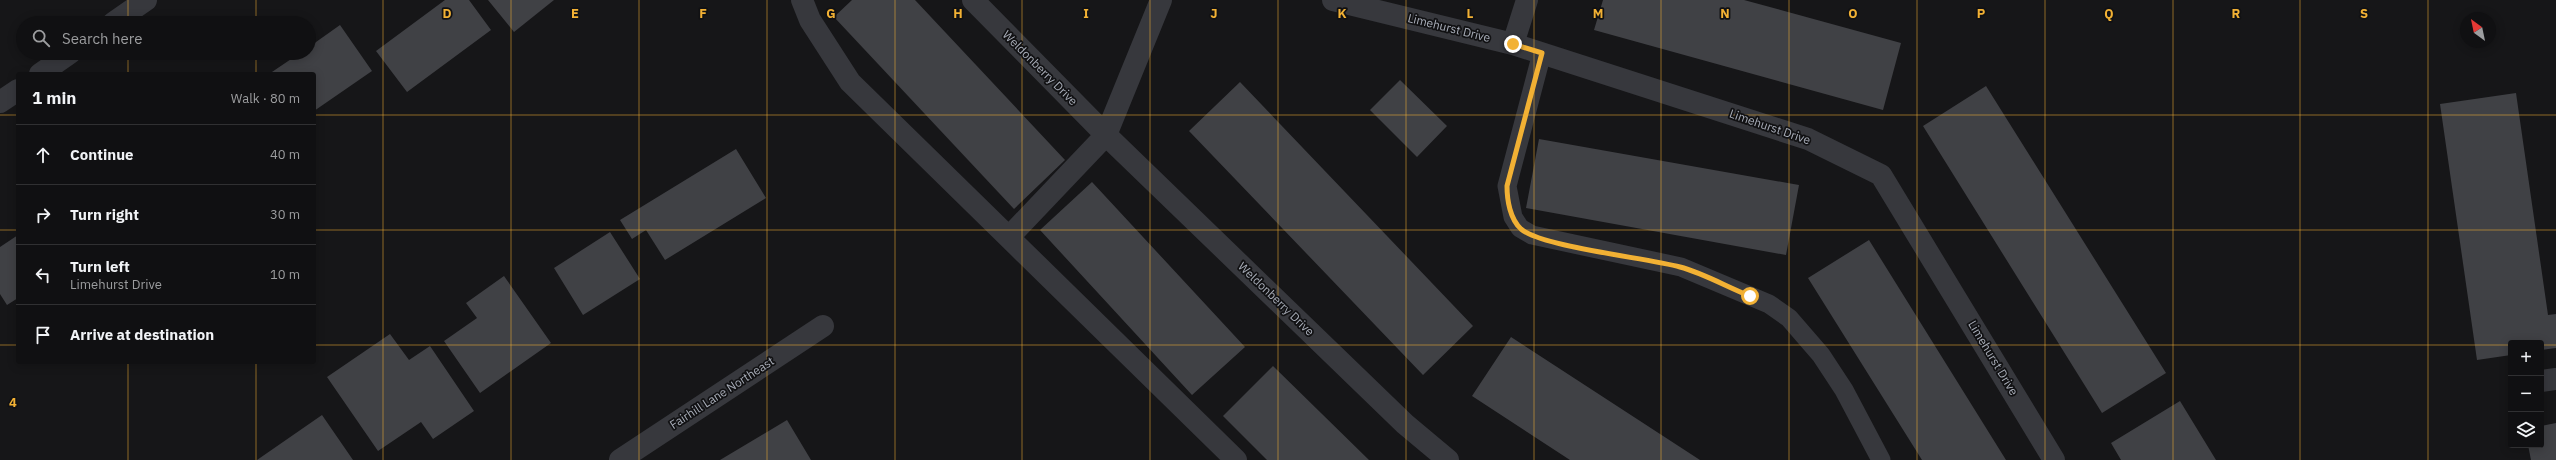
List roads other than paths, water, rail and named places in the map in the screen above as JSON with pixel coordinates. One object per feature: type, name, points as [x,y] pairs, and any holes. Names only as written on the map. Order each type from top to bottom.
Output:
[{"type":"street","points":[[123,16],[146,0]]},
{"type":"street","points":[[802,0],[810,20],[850,82],[1236,460]]},
{"type":"street","name":"Weldonberry Drive","points":[[973,0],[1106,135],[1405,424],[1448,460]]},
{"type":"street","points":[[1009,237],[1106,135],[1161,0]]},
{"type":"street","name":"Limehurst Drive","points":[[1334,0],[1513,44],[1808,138],[1881,175],[2054,460]]},
{"type":"street","points":[[1513,44],[1527,0]]},
{"type":"street","points":[[43,72],[60,60]]},
{"type":"street","points":[[0,102],[16,91]]},
{"type":"street","name":"Fairhill Lane Northeast","points":[[620,460],[823,326]]},
{"type":"street","points":[[2544,381],[2556,379]]},
{"type":"lane","points":[[1542,53],[1507,186],[1509,205],[1520,228],[1532,235],[1564,243],[1681,267],[1768,304],[1789,318],[1821,355],[1844,390],[1881,460]]}]
